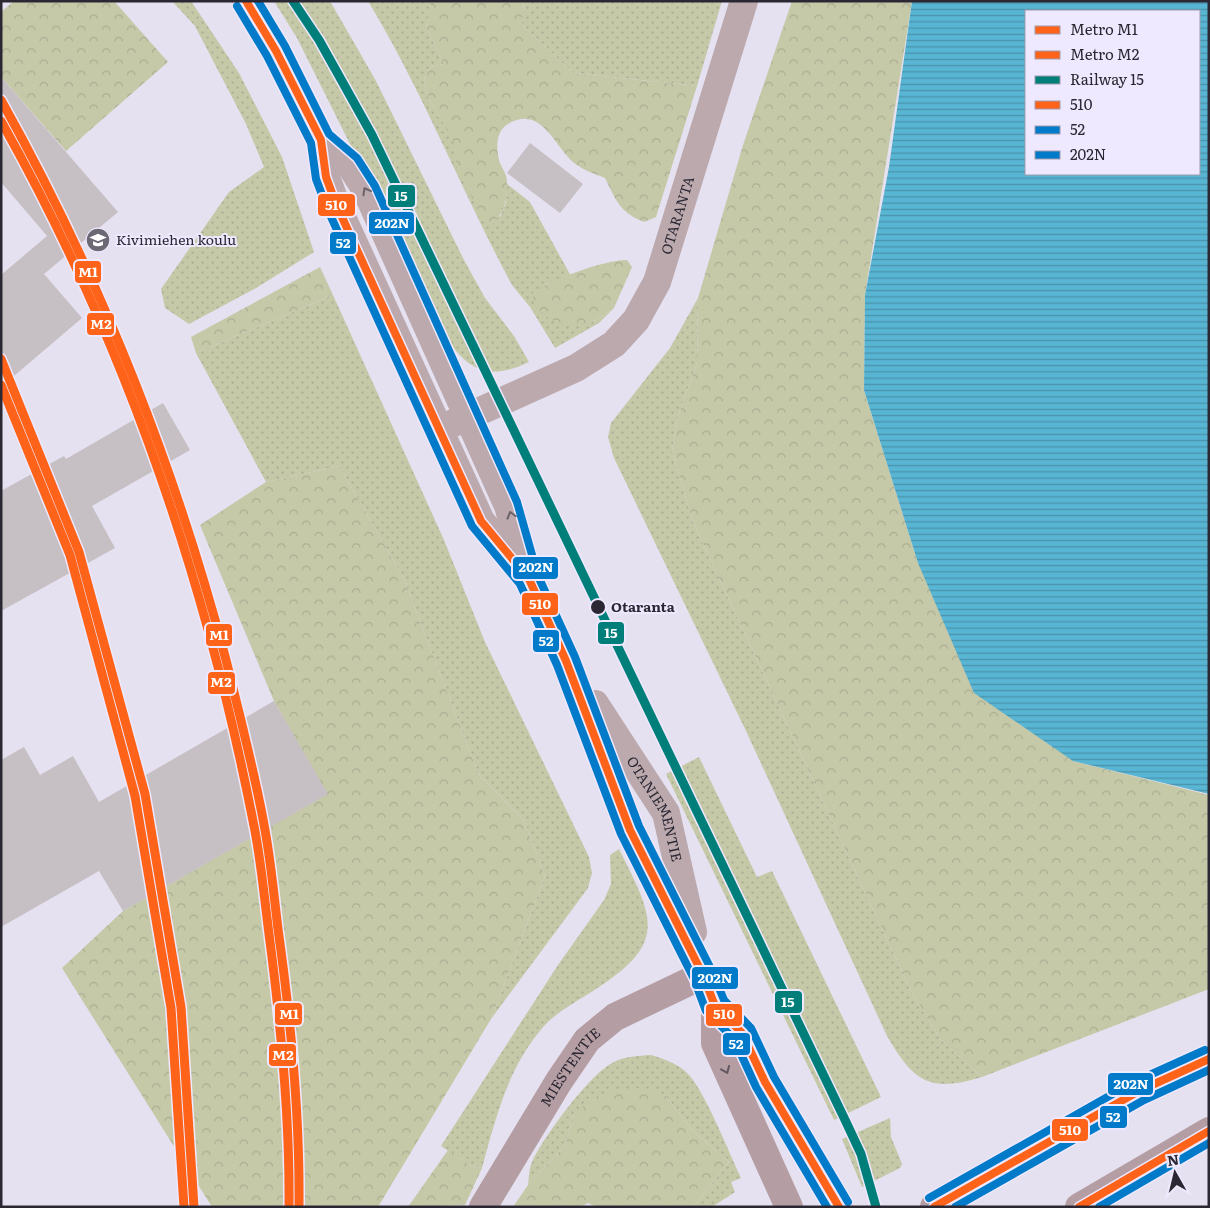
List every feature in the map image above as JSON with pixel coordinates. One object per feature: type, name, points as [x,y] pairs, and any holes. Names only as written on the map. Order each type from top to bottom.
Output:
[{"type":"main road","name":"OTANIEMENTIE","points":[[703,975],[715,1006],[714,1043],[789,1207]]},
{"type":"main road","name":"MIESTENTIE","points":[[483,1207],[559,1080],[587,1040],[615,1016],[703,975]]},
{"type":"main road","name":"OTANIEMENTIE","points":[[715,1006],[742,1033],[765,1082],[839,1207]]},
{"type":"main road","points":[[934,1207],[1139,1091],[1209,1059]]},
{"type":"main road","points":[[1079,1207],[1209,1131]]},
{"type":"street","name":"OTANIEMENTIE","points":[[246,1],[276,51],[321,140],[326,177],[336,204],[481,521],[530,579]]},
{"type":"street","name":"OTARANTA","points":[[438,430],[576,368],[614,344],[636,320],[657,282],[744,1]]},
{"type":"street","name":"OTANIEMENTIE","points":[[321,140],[350,166],[366,190],[508,506],[530,579],[566,661],[630,830],[703,975]]},
{"type":"street","name":"OTANIEMENTIE","points":[[566,661],[666,813],[703,975]]},
{"type":"green space","points":[[14,1],[114,1],[168,62],[66,151],[1,77],[1,12]]},
{"type":"green space","points":[[172,1],[191,1],[239,73],[282,157],[314,252],[256,288],[189,324],[165,308],[161,289],[229,192],[264,167],[246,124],[195,26]]},
{"type":"green space","points":[[274,1],[330,1],[376,81],[464,260],[485,298],[514,336],[529,362],[505,371],[494,372],[484,370],[466,361],[449,342],[297,38]]},
{"type":"green space","points":[[368,1],[432,2],[426,27],[444,64],[430,67],[424,80],[429,99],[500,217],[506,202],[507,184],[530,202],[571,276],[545,285],[593,322],[614,308],[599,323],[555,348],[530,307],[512,285],[425,106]]},
{"type":"green space","points":[[431,1],[524,1],[522,25],[573,73],[697,86],[656,217],[644,222],[629,214],[619,205],[605,178],[577,165],[543,127],[527,119],[517,120],[501,130],[497,147],[499,160],[507,178],[506,200],[502,211],[491,226],[485,222],[457,170],[453,140],[429,99],[424,80],[430,67],[444,64],[426,27]]},
{"type":"green space","points":[[524,1],[722,1],[697,86],[573,73],[522,25]]},
{"type":"green space","points":[[792,1],[912,1],[865,295],[864,390],[918,563],[1073,761],[1209,795],[1209,989],[982,1077],[941,1040],[912,993],[693,522],[672,451],[678,416],[697,363],[698,298],[743,145]]},
{"type":"green space","points":[[627,260],[632,267],[614,308],[593,322],[569,325],[551,320],[534,306],[533,292],[543,287],[566,276],[604,263]]},
{"type":"green space","points":[[320,267],[333,295],[196,353],[191,337]]},
{"type":"green space","points":[[333,295],[444,540],[485,642],[589,857],[592,873],[588,888],[491,1019],[545,876],[524,820],[479,775],[403,577],[339,466],[266,482],[196,353]]},
{"type":"green space","points":[[698,298],[697,363],[678,416],[672,451],[693,522],[912,993],[941,1040],[982,1077],[949,1084],[925,1080],[906,1064],[887,1036],[746,731],[614,458],[608,437],[611,423],[670,348]]},
{"type":"green space","points":[[339,466],[403,577],[479,775],[524,820],[545,876],[491,1019],[378,1207],[212,1207],[62,968],[123,911],[327,794],[274,701],[200,525],[266,482]]},
{"type":"green space","points":[[699,757],[757,877],[772,871],[881,1097],[834,1120],[666,774]]},
{"type":"green space","points":[[619,849],[640,894],[646,912],[648,928],[644,943],[634,958],[617,974],[567,1007],[544,1026],[521,1058],[512,1076],[498,1111],[482,1168],[471,1166],[441,1146],[558,965],[604,900],[611,884],[610,855]]},
{"type":"green space","points":[[651,1055],[682,1069],[701,1092],[741,1178],[731,1182],[735,1192],[712,1207],[693,1207],[729,1162],[691,1129],[665,1095],[575,1111],[565,1146],[528,1185],[531,1165],[538,1151],[556,1123],[580,1092],[604,1068],[614,1062],[632,1057]]},
{"type":"green space","points":[[640,1088],[665,1095],[691,1129],[729,1162],[693,1207],[597,1207],[588,1203],[580,1207],[513,1207],[528,1185],[565,1146],[575,1111],[611,1090]]},
{"type":"green space","points":[[890,1118],[891,1137],[902,1164],[900,1168],[862,1187],[842,1139]]},
{"type":"green space","points":[[448,1150],[471,1166],[482,1168],[465,1205],[408,1207]]},
{"type":"water","points":[[912,1],[1209,1],[1209,794],[1073,761],[974,693],[918,563],[864,390],[865,295],[889,167]]},
{"type":"building","points":[[1,77],[118,212],[44,274],[82,318],[1,387],[1,275],[47,236],[1,182]]},
{"type":"building","points":[[530,143],[583,184],[560,213],[507,173]]},
{"type":"building","points":[[163,403],[190,450],[92,506],[115,548],[1,611],[1,491],[64,456],[66,459]]},
{"type":"building","points":[[274,701],[328,794],[123,911],[99,871],[1,927],[1,760],[24,747],[40,775],[73,756],[99,802]]},
{"type":"metro line","name":"M1","points":[[1,100],[71,235],[132,373],[183,515],[206,587],[226,660],[257,787],[271,867],[294,1067],[299,1207]]},
{"type":"metro line","name":"M2","points":[[1,121],[45,203],[85,288],[122,374],[155,461],[211,639],[253,821],[260,863],[284,1070],[288,1138],[289,1207]]},
{"type":"metro line","name":"M1","points":[[1,359],[79,552],[145,794],[181,1007],[194,1207]]},
{"type":"metro line","name":"M2","points":[[1,385],[70,555],[135,796],[171,1008],[184,1207]]},
{"type":"rail line","name":"15","points":[[293,1],[319,40],[372,135],[847,1124],[861,1154],[876,1207]]},
{"type":"transit line","name":"510","points":[[246,1],[276,51],[321,140],[326,177],[336,204],[481,521],[529,579],[566,661],[630,830],[703,975],[715,1006],[742,1033],[765,1082],[839,1207]]},
{"type":"transit line","name":"202N","points":[[258,1],[285,46],[329,134],[357,158],[375,186],[517,502],[538,576],[575,657],[639,826],[712,971],[724,1000],[751,1028],[774,1077],[848,1202]]},
{"type":"transit line","name":"52","points":[[237,6],[267,56],[311,143],[316,179],[327,208],[472,526],[520,584],[557,665],[621,834],[694,979],[706,1011],[734,1039],[756,1087],[827,1207]]},
{"type":"transit line","name":"202N","points":[[929,1198],[1134,1082],[1205,1050]]},
{"type":"transit line","name":"510","points":[[934,1207],[1139,1091],[1209,1059]]},
{"type":"transit line","name":"52","points":[[955,1207],[1144,1100],[1209,1070]]},
{"type":"transit line","name":"510","points":[[1079,1207],[1209,1131]]},
{"type":"transit line","name":"52","points":[[1099,1207],[1209,1143]]},
{"type":"place","name":"Kivimiehen koulu","points":[[98,240]]},
{"type":"place","name":"Otaranta","points":[[598,607]]}]
